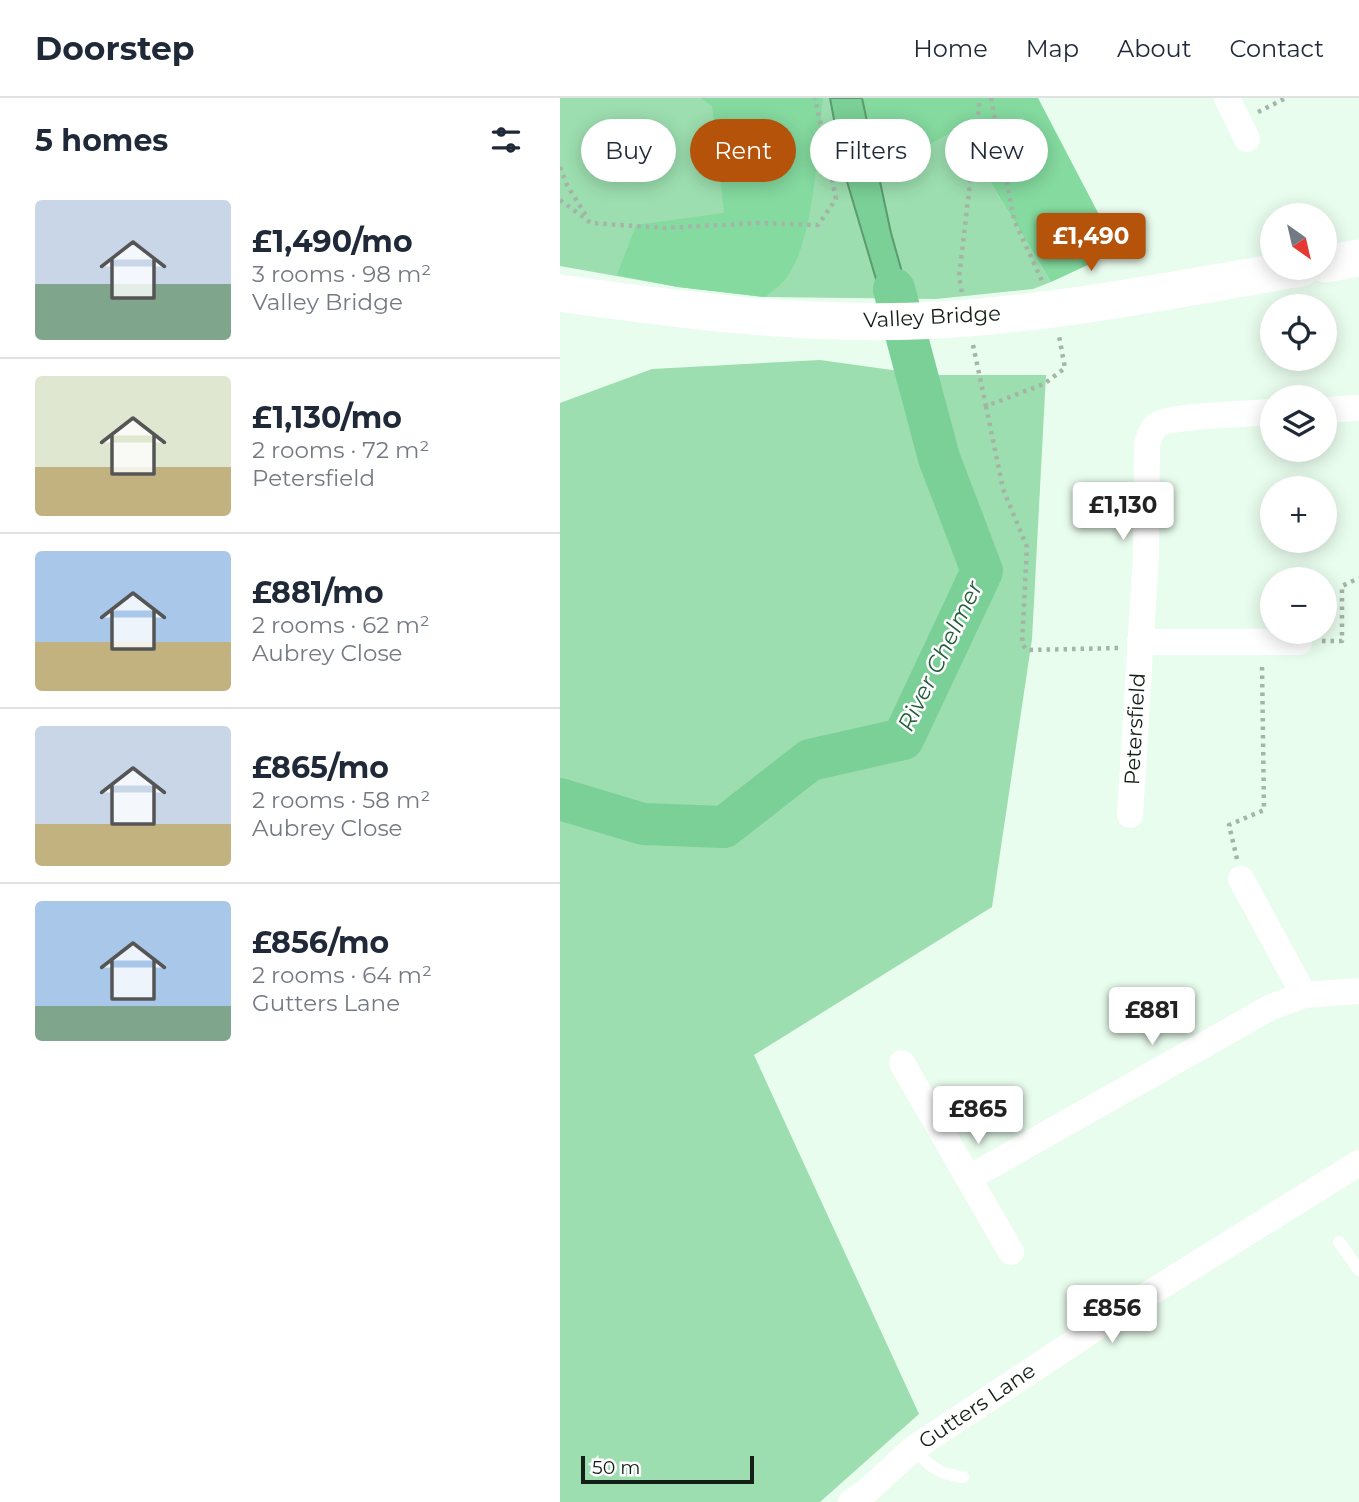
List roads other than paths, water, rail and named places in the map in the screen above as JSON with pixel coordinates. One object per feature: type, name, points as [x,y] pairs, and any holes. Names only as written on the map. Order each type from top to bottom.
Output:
[{"type":"street","points":[[1227,98],[1247,139]]},
{"type":"street","points":[[1337,262],[1359,258]]},
{"type":"street","name":"Valley Bridge","points":[[560,293],[762,318],[832,322],[939,320],[1045,309],[1260,275]]},
{"type":"street","points":[[1337,409],[1359,408]]},
{"type":"street","name":"Petersfield","points":[[1130,815],[1146,555],[1147,444],[1155,427],[1176,419],[1260,413]]},
{"type":"street","name":"Petersfield","points":[[1140,642],[1260,642]]},
{"type":"street","points":[[1241,879],[1304,995]]},
{"type":"street","points":[[969,1178],[1271,1007],[1304,995],[1359,991]]},
{"type":"street","points":[[902,1063],[1011,1252]]},
{"type":"street","name":"Gutters Lane","points":[[851,1502],[915,1448],[1126,1308],[1359,1163]]},
{"type":"lane","points":[[1339,1242],[1359,1270]]},
{"type":"lane","points":[[915,1448],[928,1465],[943,1474],[963,1477]]},
{"type":"waterway","name":"River Chelmer","points":[[560,799],[643,824],[724,827],[810,760],[903,739],[982,571],[939,458],[894,289]]}]
